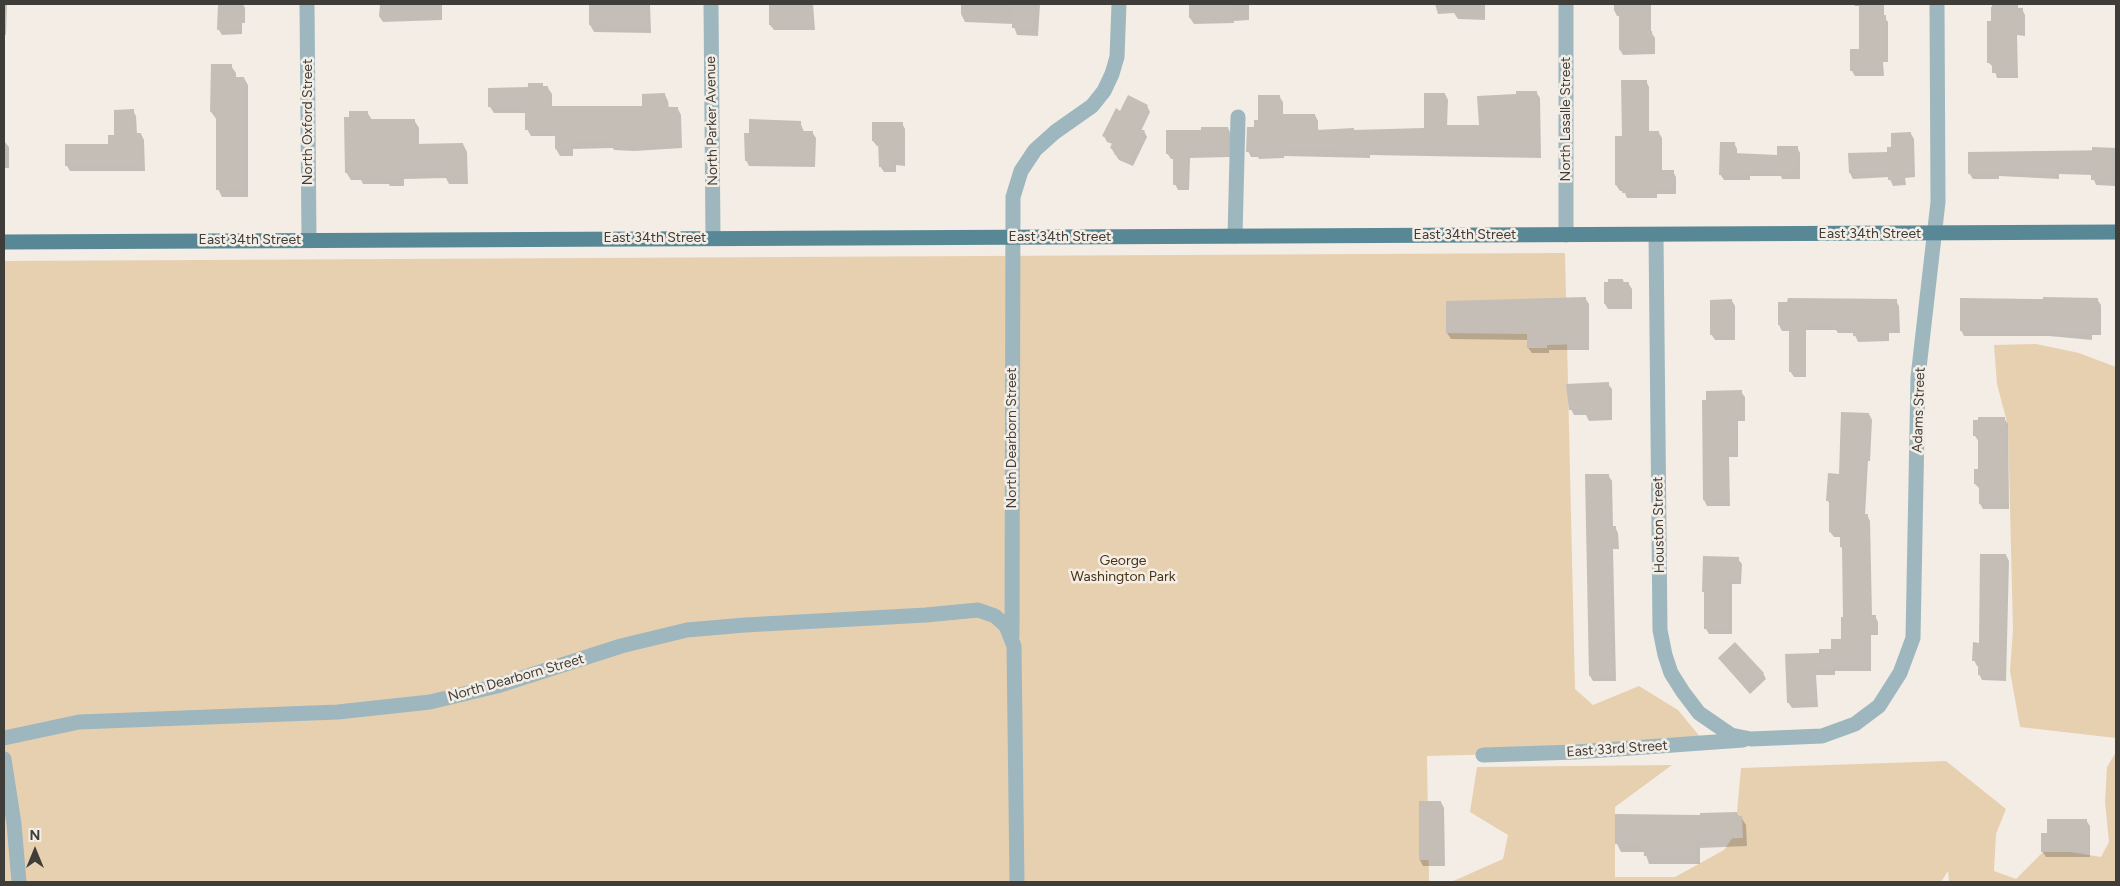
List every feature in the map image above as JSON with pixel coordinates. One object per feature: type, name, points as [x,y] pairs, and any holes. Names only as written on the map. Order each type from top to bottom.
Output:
[{"type":"main road","name":"East 34th Street","points":[[4,242],[2116,232]]},
{"type":"street","name":"North Oxford Street","points":[[308,4],[308,240]]},
{"type":"street","name":"North Parker Avenue","points":[[711,4],[713,238]]},
{"type":"street","name":"North Dearborn Street","points":[[1016,882],[1014,650],[1012,639],[1013,197],[1025,164],[1048,137],[1098,100],[1112,74],[1119,47],[1119,4]]},
{"type":"street","name":"North Lasalle Street","points":[[1566,4],[1566,235]]},
{"type":"street","name":"Adams Street","points":[[1785,739],[1822,736],[1855,724],[1879,706],[1900,672],[1913,638],[1918,377],[1938,202],[1937,4]]},
{"type":"street","points":[[1235,236],[1238,117]]},
{"type":"street","name":"Houston Street","points":[[1656,235],[1660,621],[1662,644],[1676,681],[1700,713],[1731,734],[1752,739],[1785,739]]},
{"type":"street","name":"North Dearborn Street","points":[[4,738],[79,722],[338,712],[430,702],[497,686],[649,638],[686,630],[978,610],[995,616],[1006,626],[1012,639]]},
{"type":"street","name":"East 33rd Street","points":[[1482,755],[1576,752],[1752,739]]},
{"type":"street","points":[[4,760],[14,824],[19,882]]},
{"type":"green space","name":"George Washington Park","points":[[1565,253],[1575,689],[1593,705],[1639,686],[1678,710],[1706,744],[1576,752],[1427,756],[1429,882],[4,882],[4,261]]},
{"type":"green space","points":[[2036,344],[2079,353],[2116,367],[2116,738],[2020,727],[2010,671],[2013,630],[2008,426],[1997,384],[1994,345]]},
{"type":"green space","points":[[2116,752],[2116,882],[1949,882],[1948,871],[1941,882],[1451,882],[1503,859],[1508,835],[1470,812],[1477,767],[1672,765],[1615,807],[1615,877],[1675,877],[1724,850],[1735,834],[1741,768],[1946,761],[2006,809],[1996,834],[1994,871],[2016,879],[2047,848],[2101,857],[2109,842],[2105,802],[2107,767]]},
{"type":"building","points":[[218,4],[240,4],[240,28],[217,30]]},
{"type":"building","points":[[589,4],[647,4],[647,26],[589,25]]},
{"type":"building","points":[[769,4],[812,4],[812,25],[769,25]]},
{"type":"building","points":[[1012,4],[1034,4],[1034,29],[1012,28]]},
{"type":"building","points":[[1189,4],[1233,4],[1233,17],[1189,18]]},
{"type":"building","points":[[1619,4],[1648,4],[1648,31],[1652,31],[1653,49],[1619,50]]},
{"type":"building","points":[[1859,5],[1881,5],[1881,15],[1886,15],[1886,57],[1881,57],[1881,70],[1850,71],[1850,49],[1859,49]]},
{"type":"building","points":[[1991,7],[2023,8],[2022,30],[2015,30],[2015,73],[1992,73],[1992,63],[1987,63],[1987,21],[1991,21]]},
{"type":"building","points":[[211,64],[232,64],[232,77],[244,77],[244,190],[216,190],[216,112],[210,112]]},
{"type":"building","points":[[1621,80],[1647,80],[1647,131],[1659,131],[1660,170],[1674,170],[1674,188],[1655,189],[1655,192],[1622,193],[1622,185],[1615,185],[1615,136],[1622,136]]},
{"type":"building","points":[[528,83],[543,83],[543,86],[548,86],[549,106],[642,106],[642,94],[665,93],[666,107],[678,107],[679,142],[609,144],[609,142],[570,142],[570,149],[555,149],[555,130],[525,130],[525,107],[488,107],[488,88],[528,87]]},
{"type":"building","points":[[1516,91],[1537,91],[1539,152],[1367,150],[1367,153],[1338,153],[1338,150],[1281,150],[1281,153],[1255,154],[1255,152],[1246,152],[1247,127],[1254,127],[1254,120],[1258,120],[1258,95],[1280,95],[1281,114],[1315,114],[1316,130],[1354,128],[1354,130],[1424,128],[1424,93],[1445,93],[1445,125],[1479,125],[1477,96],[1516,94]]},
{"type":"building","points":[[1128,95],[1148,105],[1136,130],[1145,130],[1129,161],[1114,154],[1116,150],[1110,148],[1113,141],[1102,136],[1116,108],[1120,111]]},
{"type":"building","points":[[134,109],[134,133],[141,133],[142,166],[65,166],[65,144],[108,144],[108,135],[114,135],[114,110]]},
{"type":"building","points":[[349,111],[368,111],[368,118],[372,119],[415,119],[415,144],[463,143],[464,176],[443,176],[443,170],[400,171],[400,179],[384,179],[384,176],[357,176],[357,173],[345,173],[344,117],[349,117]]},
{"type":"building","points":[[749,119],[801,121],[801,131],[813,131],[813,162],[745,161],[744,133],[749,133]]},
{"type":"building","points":[[872,122],[903,122],[902,160],[893,160],[893,167],[879,167],[878,141],[872,141]]},
{"type":"building","points":[[1201,127],[1228,127],[1228,152],[1188,152],[1186,185],[1173,185],[1173,154],[1166,154],[1166,130],[1201,130]]},
{"type":"building","points":[[1911,132],[1912,172],[1903,173],[1903,180],[1888,180],[1888,172],[1849,173],[1848,153],[1887,152],[1887,147],[1891,147],[1891,133]]},
{"type":"building","points":[[1720,142],[1735,142],[1734,153],[1777,155],[1777,146],[1798,146],[1797,174],[1778,174],[1778,171],[1747,171],[1747,175],[1719,175]]},
{"type":"building","points":[[2116,150],[2116,173],[2108,173],[2108,180],[2091,180],[2091,169],[2057,169],[2057,173],[1996,171],[1996,173],[1968,174],[1968,152]]},
{"type":"building","points":[[1608,279],[1623,279],[1623,282],[1629,282],[1629,304],[1604,304],[1604,282],[1608,282]]},
{"type":"building","points":[[1586,297],[1586,344],[1547,345],[1547,348],[1527,348],[1527,334],[1446,333],[1446,301]]},
{"type":"building","points":[[2043,297],[2098,298],[2098,330],[2090,330],[2090,334],[2045,331],[1960,331],[1960,298],[2043,299]]},
{"type":"building","points":[[1788,298],[1897,299],[1897,328],[1887,328],[1887,336],[1853,336],[1853,328],[1834,328],[1834,324],[1804,324],[1804,372],[1789,372],[1789,325],[1778,325],[1778,302],[1787,302]]},
{"type":"building","points":[[1732,299],[1733,334],[1710,335],[1710,300]]},
{"type":"building","points":[[1609,382],[1609,415],[1584,415],[1584,410],[1569,410],[1566,384]]},
{"type":"building","points":[[1742,390],[1742,416],[1736,416],[1736,452],[1727,452],[1727,500],[1703,500],[1702,400],[1706,400],[1706,391]]},
{"type":"building","points":[[1841,412],[1869,413],[1868,456],[1865,456],[1862,514],[1868,514],[1870,615],[1876,615],[1876,630],[1868,630],[1869,666],[1833,666],[1833,670],[1814,670],[1815,701],[1787,703],[1785,654],[1819,653],[1819,649],[1831,649],[1831,639],[1841,639],[1841,617],[1843,617],[1842,547],[1840,547],[1840,532],[1829,532],[1829,501],[1826,501],[1828,473],[1839,474]]},
{"type":"building","points":[[1978,417],[2005,417],[2006,504],[1979,504],[1979,484],[1974,484],[1974,469],[1978,469],[1978,436],[1973,436],[1973,420],[1978,420]]},
{"type":"building","points":[[1585,474],[1609,474],[1610,526],[1616,526],[1616,544],[1610,544],[1613,675],[1589,676]]},
{"type":"building","points":[[1980,554],[2006,554],[2006,631],[2003,676],[1978,675],[1978,661],[1972,661],[1973,642],[1979,643]]},
{"type":"building","points":[[1703,556],[1739,557],[1738,579],[1729,579],[1729,629],[1704,629]]},
{"type":"building","points":[[1735,642],[1764,673],[1746,689],[1718,658]]},
{"type":"building","points":[[1419,801],[1441,801],[1442,860],[1419,860]]},
{"type":"building","points":[[1737,812],[1737,816],[1742,816],[1743,838],[1696,840],[1696,856],[1644,856],[1643,844],[1615,844],[1615,814],[1700,815],[1700,813]]},
{"type":"building","points":[[2047,819],[2087,819],[2087,852],[2041,852],[2041,833],[2047,833]]}]
